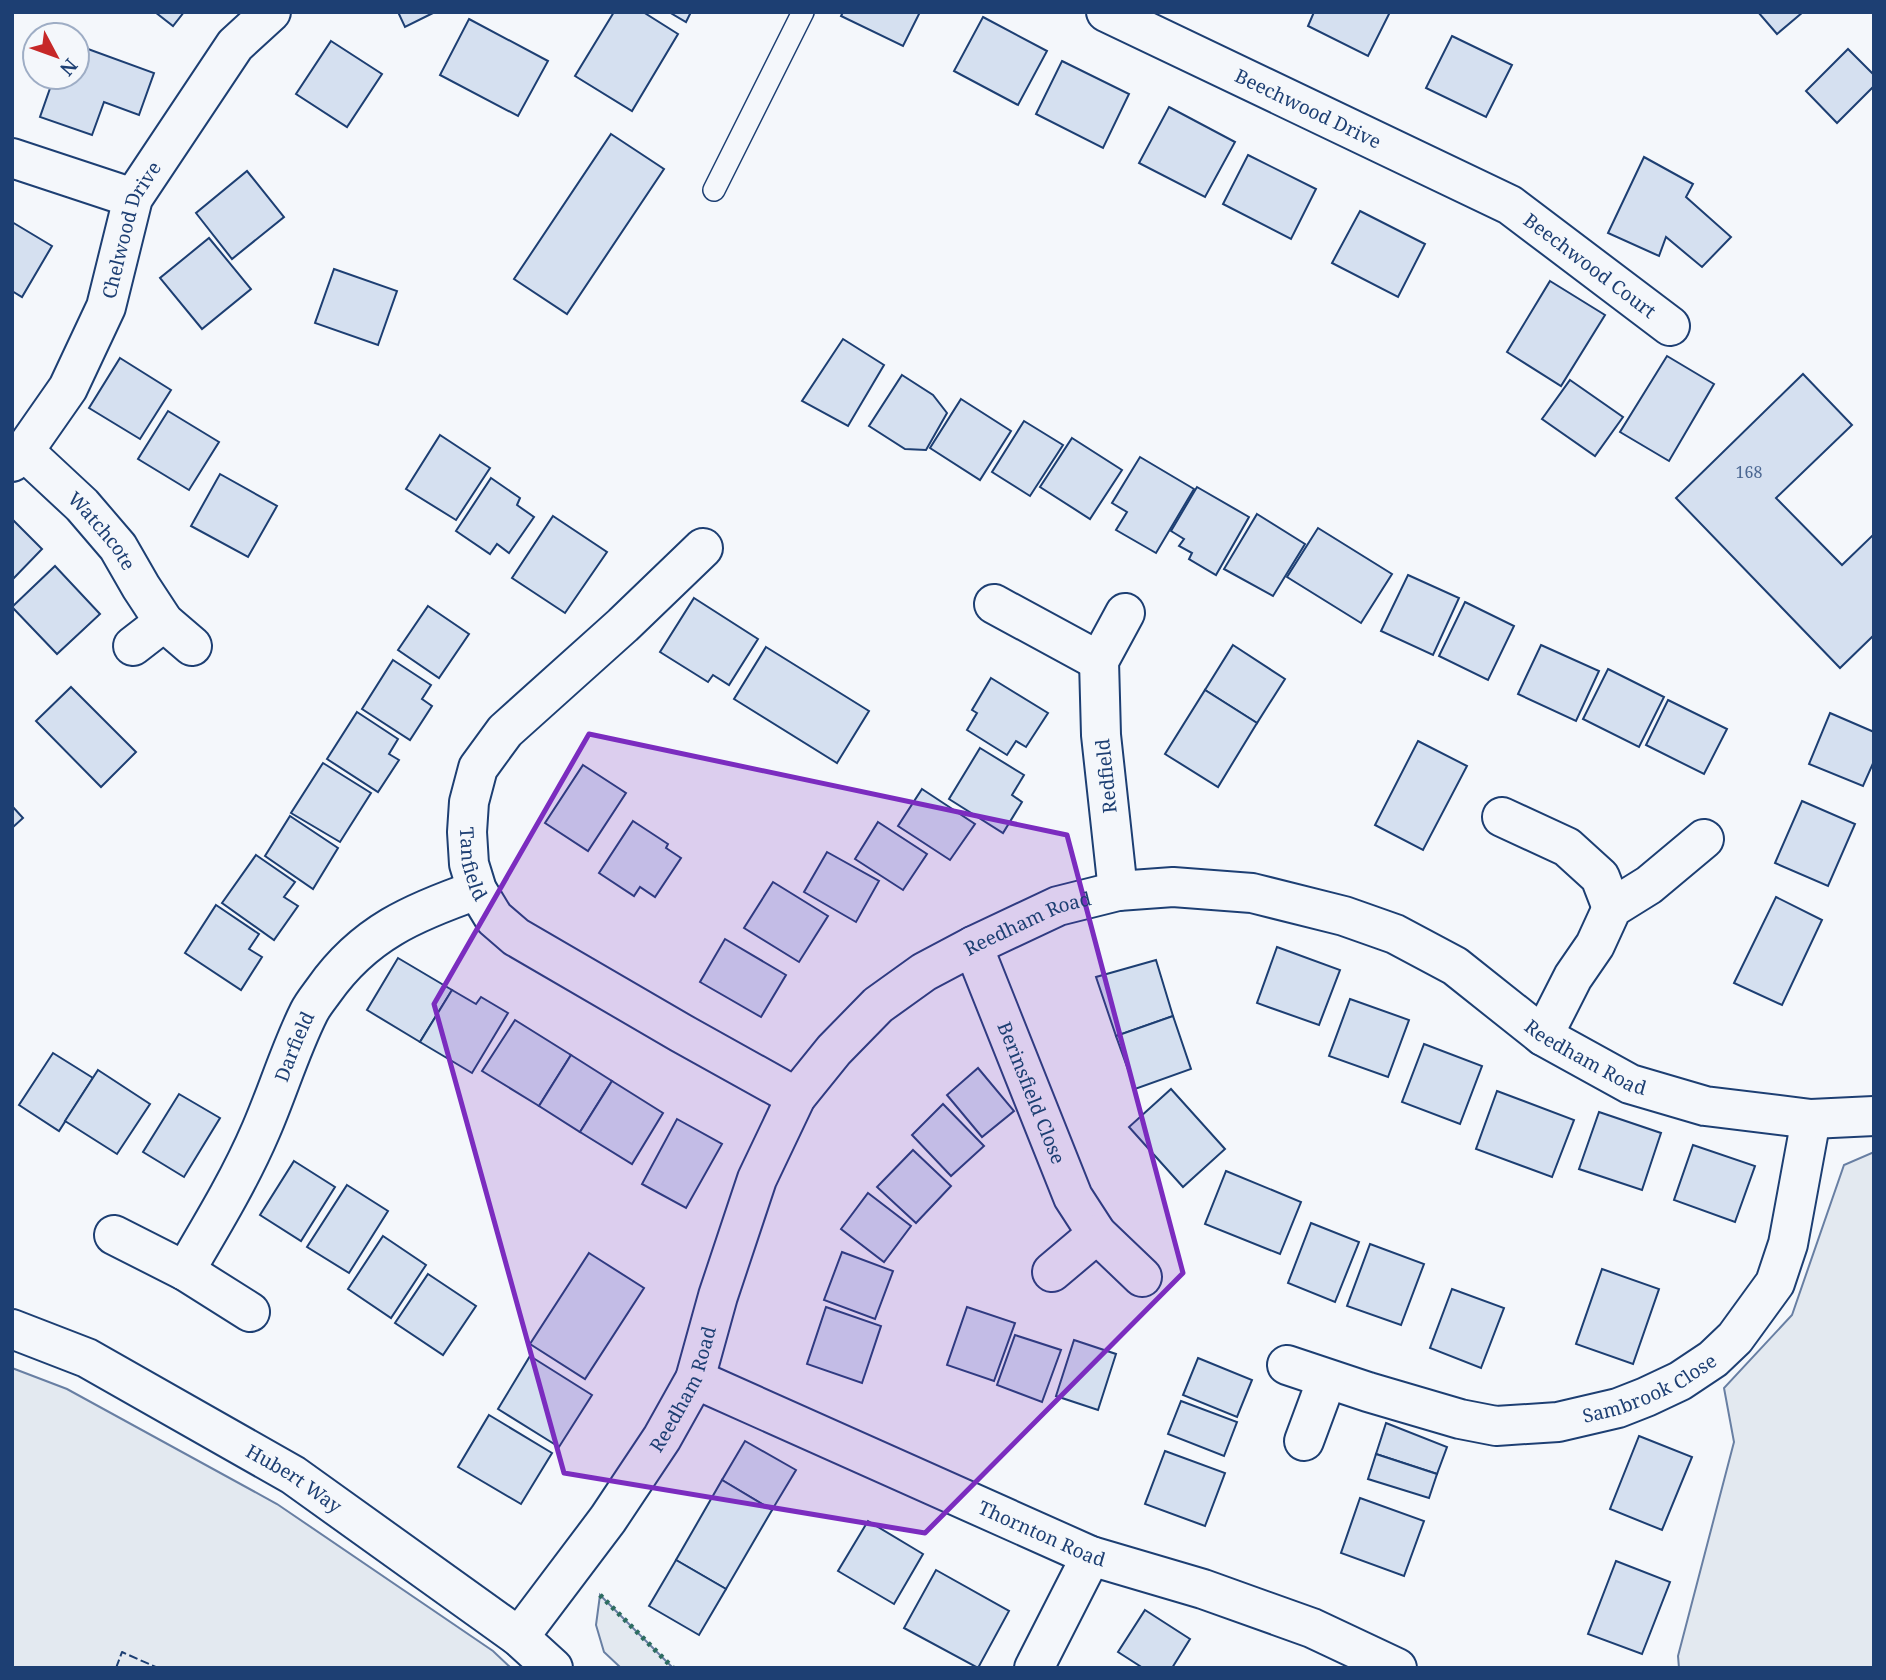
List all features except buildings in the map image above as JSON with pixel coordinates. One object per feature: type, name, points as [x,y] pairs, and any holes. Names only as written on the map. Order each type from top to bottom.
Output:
[{"type":"street","name":"Chelwood Drive","points":[[18,457],[68,388],[106,307],[133,198],[235,45],[271,12]]},
{"type":"street","name":"Beechwood Drive","points":[[1106,12],[1510,205]]},
{"type":"street","points":[[12,158],[133,198]]},
{"type":"street","name":"Beechwood Court","points":[[1510,205],[1670,326]]},
{"type":"street","name":"Watchcote","points":[[18,457],[82,505],[118,547],[141,587],[178,634],[132,646]]},
{"type":"street","name":"Tanfield","points":[[703,548],[623,625],[505,731],[478,768],[469,802],[469,864],[477,890],[494,918],[516,937],[796,1097]]},
{"type":"street","points":[[994,604],[1099,661]]},
{"type":"street","name":"Redfield","points":[[1118,891],[1101,735],[1099,661],[1125,613]]},
{"type":"street","points":[[1502,817],[1567,848],[1600,877],[1612,908]]},
{"type":"street","points":[[1543,1036],[1573,977],[1595,945],[1612,908],[1649,886],[1704,839]]},
{"type":"street","name":"Reedham Road","points":[[519,1637],[608,1519],[662,1438],[695,1379],[718,1296],[753,1190],[796,1097],[834,1049],[878,1005],[924,972],[972,946],[1058,906],[1118,891],[1173,887],[1252,892],[1344,916],[1395,934],[1455,966],[1543,1036],[1630,1084],[1704,1106],[1811,1119],[1874,1116]]},
{"type":"street","name":"Darfield","points":[[185,1270],[239,1179],[310,1010],[335,974],[365,945],[399,921],[477,890]]},
{"type":"street","name":"Berinsfield Close","points":[[972,946],[1073,1197],[1097,1234],[1142,1277]]},
{"type":"street","name":"Sambrook Close","points":[[1287,1365],[1460,1419],[1496,1426],[1558,1422],[1618,1408],[1646,1397],[1680,1381],[1713,1359],[1735,1338],[1775,1283],[1788,1244],[1811,1119]]},
{"type":"street","points":[[1052,1272],[1097,1234]]},
{"type":"street","points":[[114,1235],[185,1270],[250,1312]]},
{"type":"street","name":"Hubert Way","points":[[12,1329],[87,1358],[293,1475],[519,1637],[553,1668]]},
{"type":"street","name":"Thornton Road","points":[[695,1379],[1091,1556],[1203,1589],[1311,1628],[1397,1668]]},
{"type":"street","points":[[1304,1441],[1327,1379]]},
{"type":"street","points":[[1034,1668],[1091,1556]]},
{"type":"lane","points":[[714,190],[803,12]]},
{"type":"highlighted area","points":[[589,734],[1067,835],[1183,1273],[925,1533],[564,1473],[434,1004]]},
{"type":"shaded area","points":[[1874,1152],[1874,1668],[1679,1668],[1678,1656],[1734,1442],[1724,1388],[1792,1315],[1844,1165]]},
{"type":"shaded area","points":[[12,1368],[67,1389],[277,1504],[493,1651],[511,1668],[12,1668]]},
{"type":"shaded area","points":[[600,1595],[673,1668],[621,1668],[604,1652],[596,1625]]},
{"type":"hedge","points":[[600,1595],[673,1668]]},
{"type":"fence","points":[[116,1668],[122,1652],[158,1668]]}]
